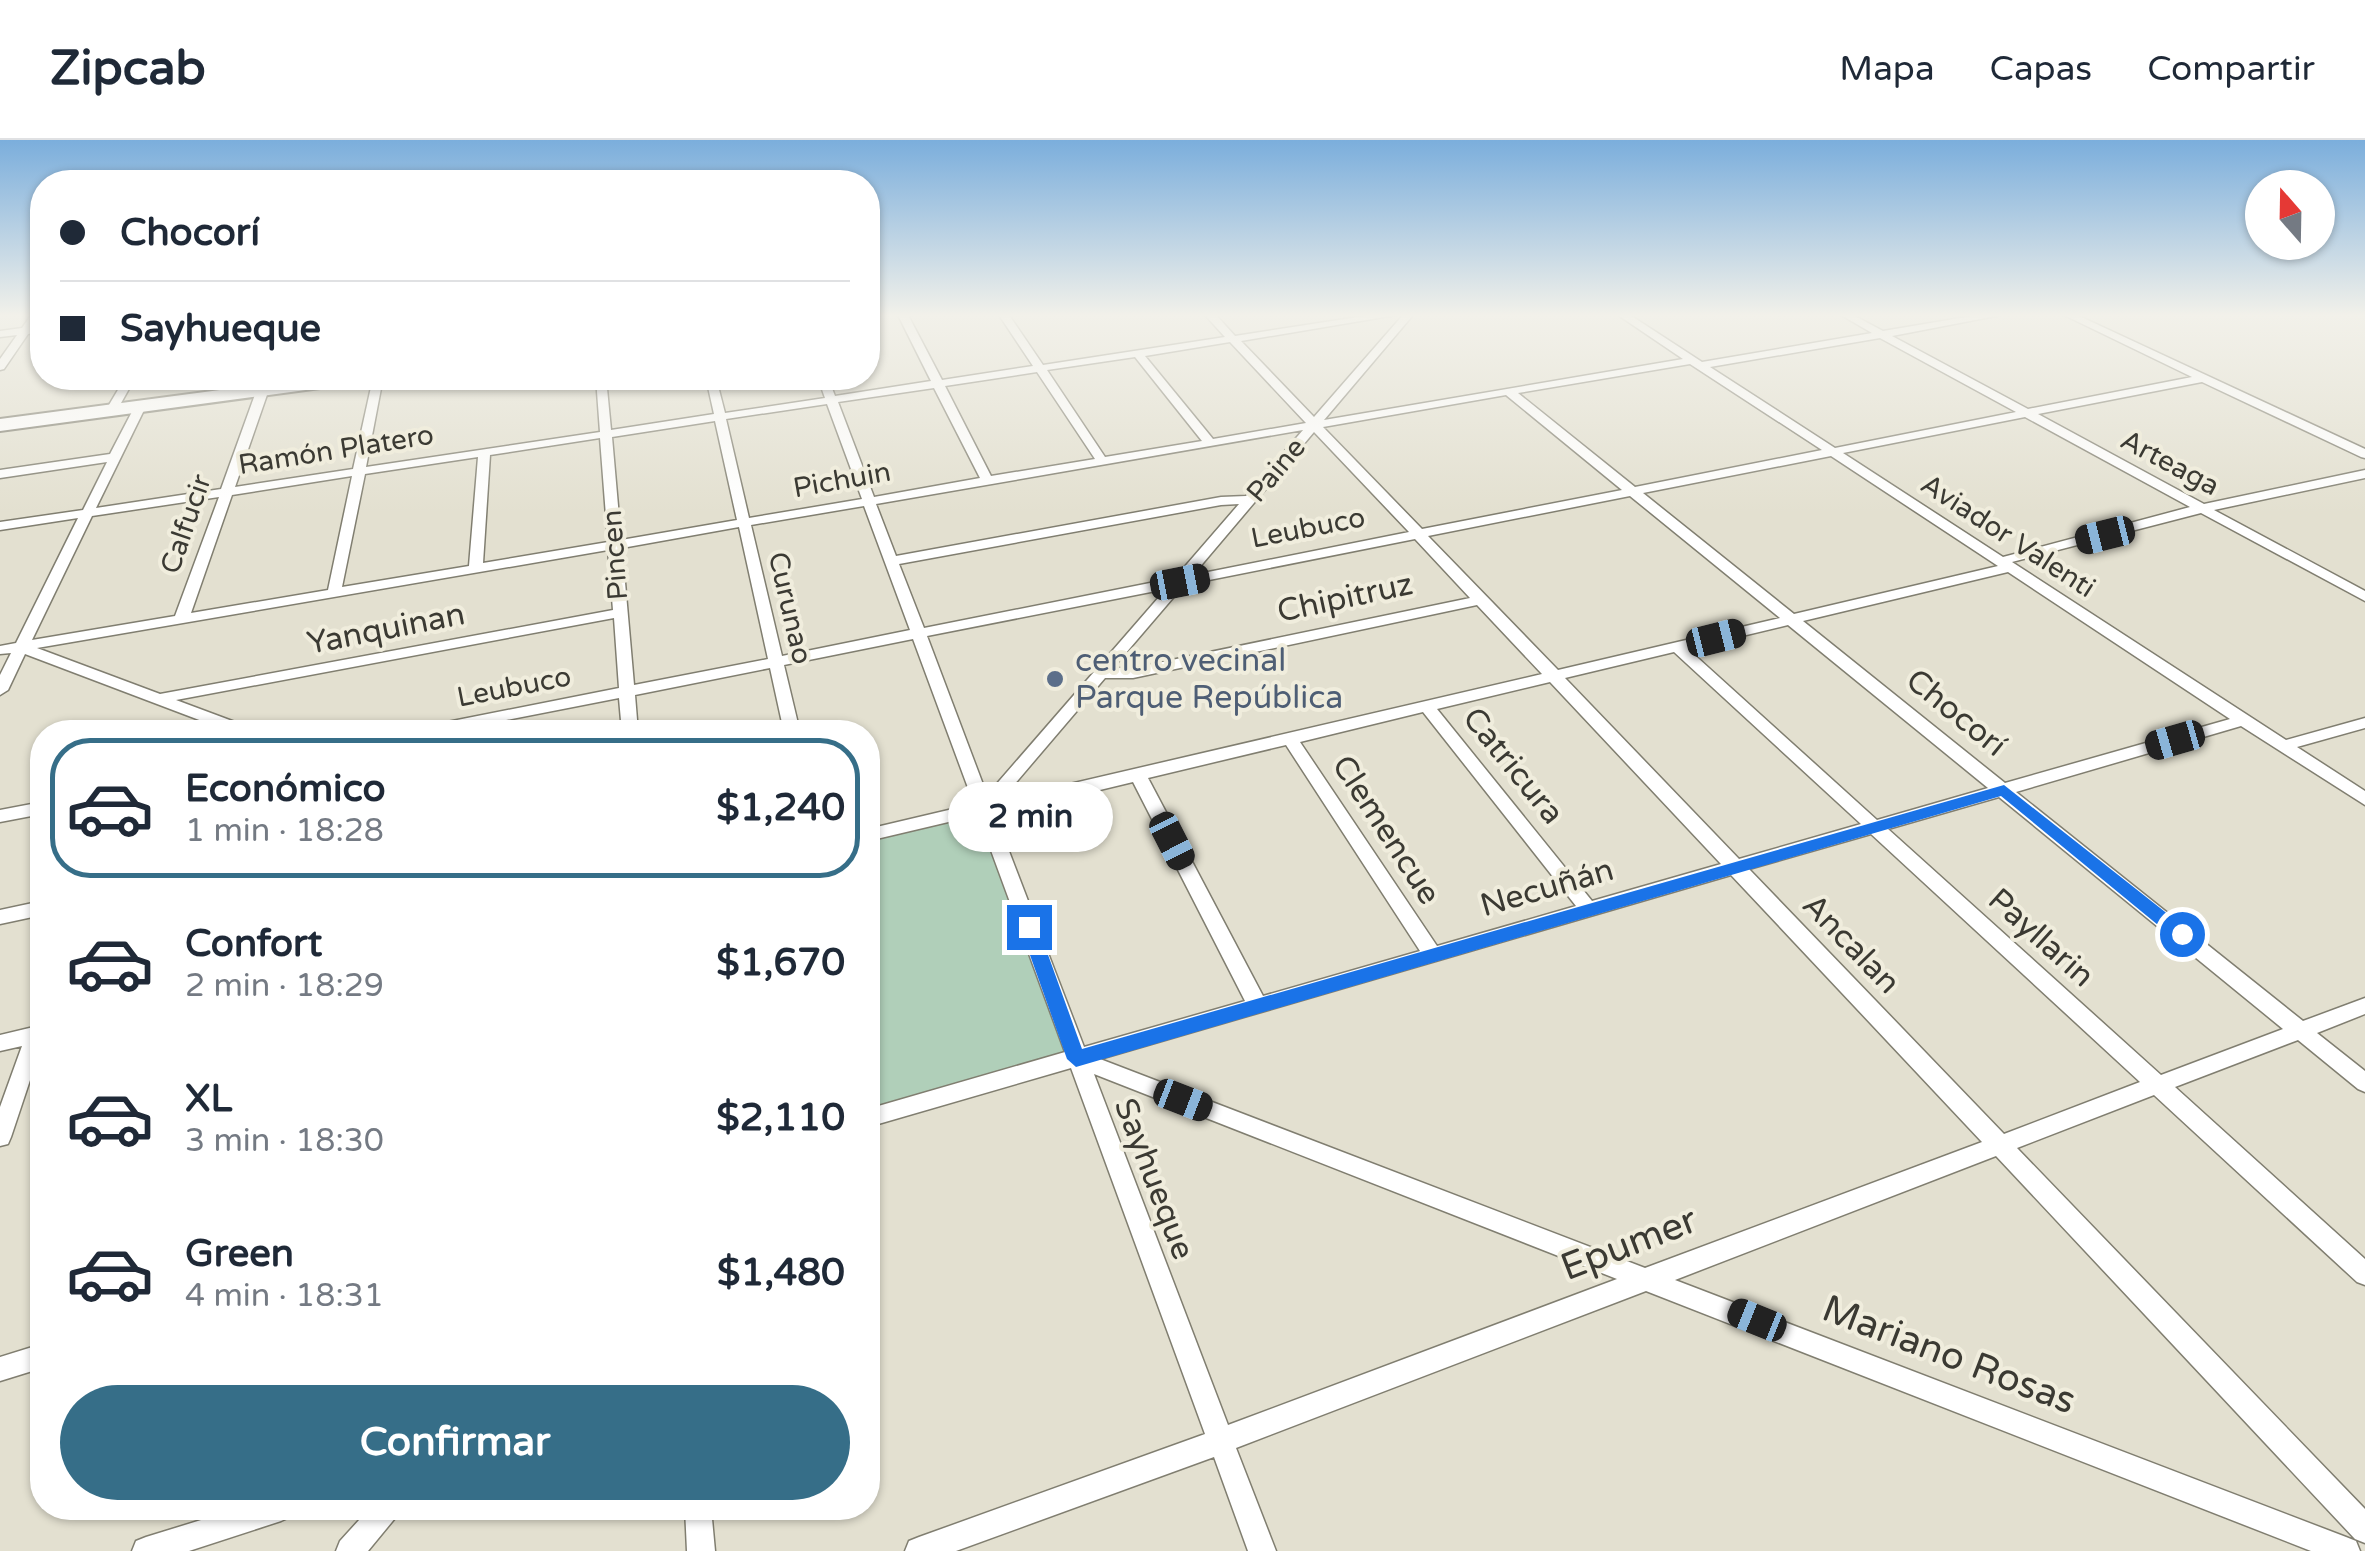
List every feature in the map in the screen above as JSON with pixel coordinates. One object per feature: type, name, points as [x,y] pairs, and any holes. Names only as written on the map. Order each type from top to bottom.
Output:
[{"type":"main road","points":[[0,424],[238,390]]},
{"type":"street","points":[[936,381],[987,480]]},
{"type":"street","name":"Ramón Platero","points":[[0,526],[959,381]]},
{"type":"street","points":[[1046,381],[1102,462]]},
{"type":"street","points":[[1160,381],[1210,443]]},
{"type":"street","name":"Ancalan","points":[[1272,381],[2365,1529]]},
{"type":"street","name":"Paine","points":[[986,806],[1352,381]]},
{"type":"street","name":"Pichuin","points":[[0,650],[1581,381]]},
{"type":"street","name":"Aviador Valenti","points":[[1724,381],[2365,799]]},
{"type":"street","name":"Arteaga","points":[[1967,381],[2365,597]]},
{"type":"street","name":"Leubuco","points":[[483,720],[2190,381]]},
{"type":"street","points":[[2210,381],[2365,454]]},
{"type":"street","points":[[112,410],[123,390]]},
{"type":"street","name":"Calfucir","points":[[181,620],[226,491],[267,390]]},
{"type":"street","points":[[334,594],[376,390]]},
{"type":"street","name":"Pincen","points":[[602,390],[629,720]]},
{"type":"street","name":"Curunao","points":[[714,390],[789,720]]},
{"type":"street","name":"Sayhueque","points":[[827,390],[1262,1551]]},
{"type":"street","name":"Chocorí","points":[[1508,392],[2365,1083]]},
{"type":"street","points":[[0,690],[140,406]]},
{"type":"street","points":[[476,569],[484,452]]},
{"type":"street","points":[[0,474],[113,457]]},
{"type":"street","points":[[880,831],[986,806],[1012,806],[1677,647],[2007,564],[2202,508],[2365,474]]},
{"type":"street","points":[[893,561],[1221,501],[1251,500]]},
{"type":"street","name":"Chipitruz","points":[[1104,672],[1133,673],[1480,600]]},
{"type":"street","name":"Yanquinan","points":[[163,698],[619,613]]},
{"type":"street","points":[[0,639],[216,720]]},
{"type":"street","name":"Payllarin","points":[[1677,647],[2365,1274]]},
{"type":"street","name":"Catricura","points":[[1427,707],[1590,910]]},
{"type":"street","name":"Necuñán","points":[[880,1115],[2244,720]]},
{"type":"street","points":[[2284,746],[2365,724]]},
{"type":"street","name":"Clemencue","points":[[1290,738],[1433,954]]},
{"type":"street","points":[[1138,775],[1258,1006]]},
{"type":"street","points":[[0,816],[30,810]]},
{"type":"street","points":[[0,918],[30,911]]},
{"type":"street","name":"Epumer","points":[[919,1551],[1221,1441],[2365,1006]]},
{"type":"street","points":[[0,1043],[30,1036]]},
{"type":"street","points":[[0,1137],[30,1058]]},
{"type":"street","name":"Mariano Rosas","points":[[1076,1059],[2346,1551]]},
{"type":"street","points":[[0,1369],[30,1360]]},
{"type":"street","points":[[146,1551],[243,1520]]},
{"type":"street","points":[[350,1551],[377,1520]]},
{"type":"street","points":[[699,1520],[702,1551]]},
{"type":"green space","points":[[986,807],[1076,1059],[880,1115],[880,832]]},
{"type":"place","name":"centro vecinal Parque República","points":[[1055,679]]},
{"type":"route","points":[[1029,927],[1076,1059],[2004,790],[2182,934]]}]
